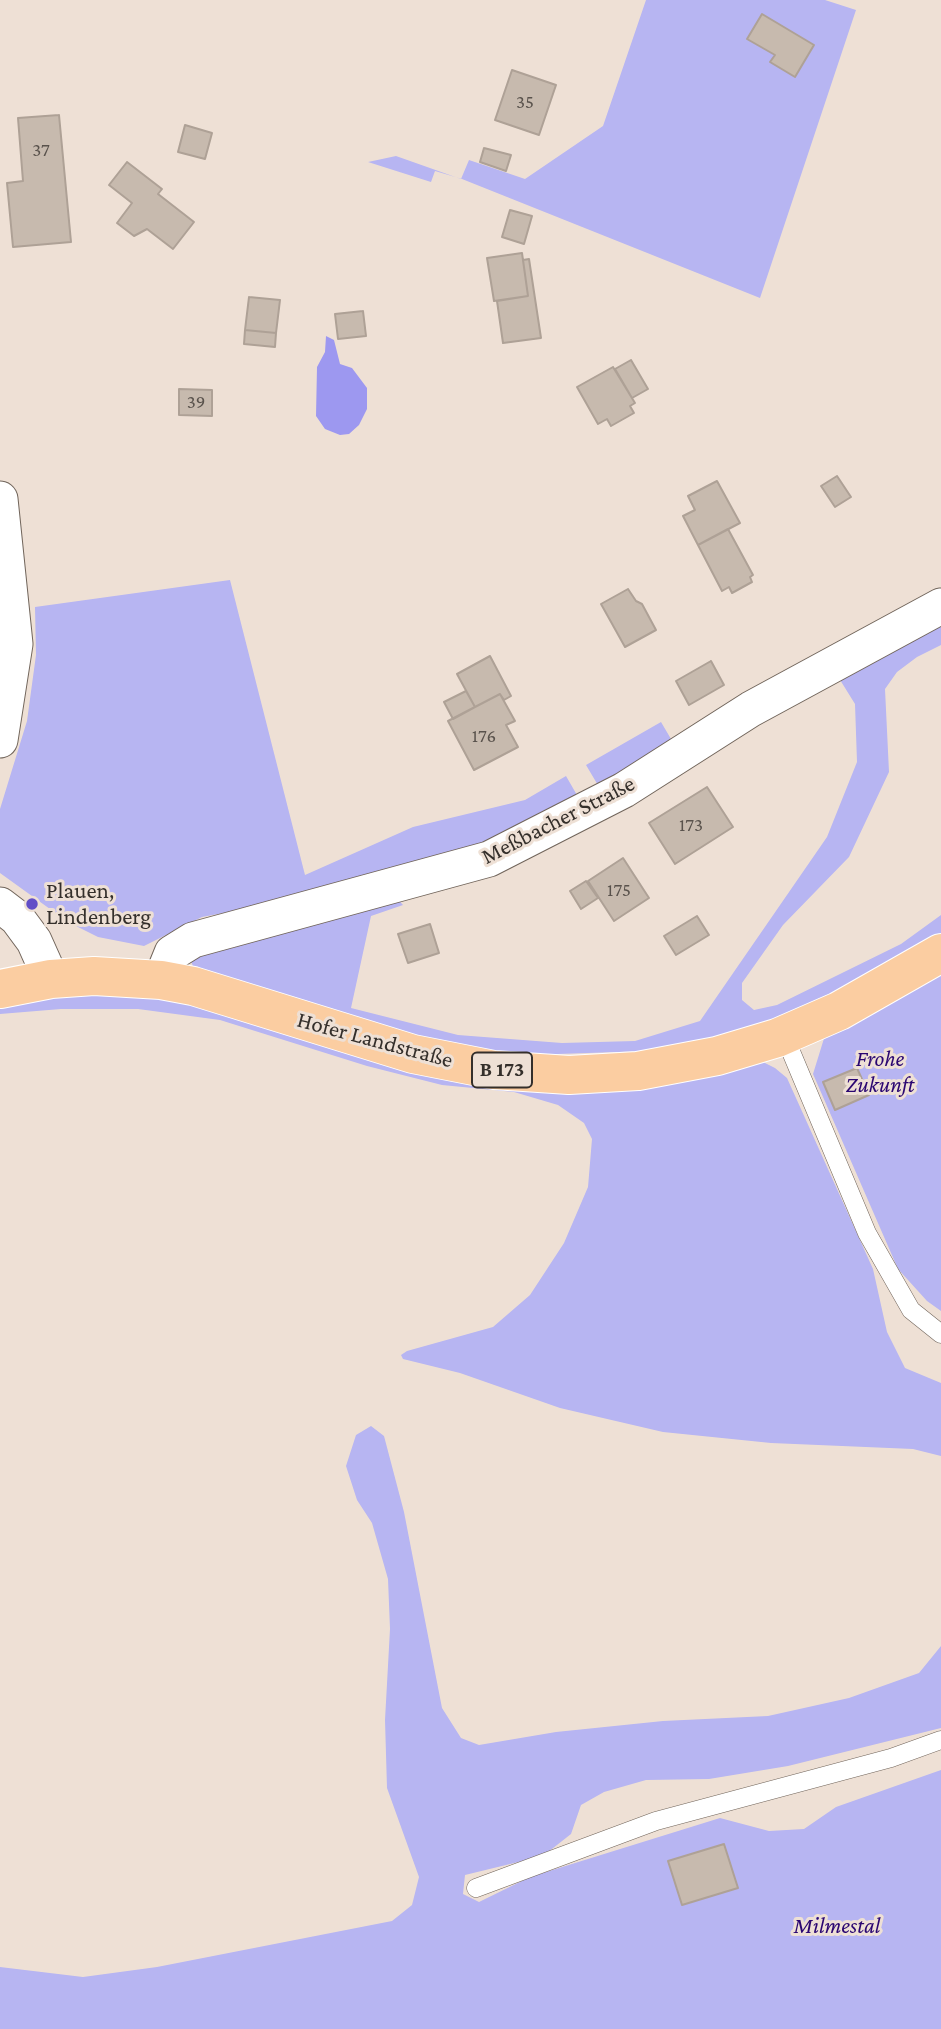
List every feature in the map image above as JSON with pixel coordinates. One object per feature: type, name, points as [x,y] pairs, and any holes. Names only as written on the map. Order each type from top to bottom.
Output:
[{"type":"main road","name":"Hofer Landstraße","points":[[0,989],[51,979],[129,976],[161,980],[193,986],[413,1054],[494,1070],[569,1075],[638,1071],[716,1056],[784,1035],[850,1005],[941,953]]},
{"type":"street","points":[[0,499],[15,644],[0,740]]},
{"type":"street","name":"Meßbacher Straße","points":[[161,980],[172,953],[193,940],[489,859],[624,790],[751,709],[941,606]]},
{"type":"street","points":[[0,905],[17,918],[34,941],[51,979]]},
{"type":"lane","points":[[784,1035],[867,1233],[911,1310],[941,1334]]},
{"type":"lane","points":[[476,1888],[656,1821],[891,1758],[941,1740]]},
{"type":"green space","points":[[646,0],[825,0],[856,10],[760,298],[461,179],[469,160],[525,179],[603,126]]},
{"type":"green space","points":[[396,156],[456,177],[435,171],[431,182],[368,162]]},
{"type":"green space","points":[[230,580],[305,875],[413,827],[525,800],[566,776],[581,802],[551,823],[277,903],[202,917],[144,946],[98,937],[68,922],[0,873],[0,809],[27,721],[36,655],[35,607]]},
{"type":"green space","points":[[941,620],[941,645],[917,657],[897,672],[885,689],[889,772],[849,857],[783,925],[742,983],[742,1000],[754,1010],[777,1005],[901,944],[941,915],[941,933],[875,974],[768,1021],[703,1040],[648,1051],[527,1055],[451,1045],[367,1024],[274,991],[194,969],[191,961],[196,951],[393,894],[403,905],[371,916],[351,1008],[458,1035],[562,1043],[635,1041],[700,1021],[827,837],[857,762],[855,704],[837,675]]},
{"type":"green space","points":[[661,722],[671,739],[663,752],[602,792],[586,765]]},
{"type":"green space","name":"Frohe Zukunft","points":[[941,967],[941,1311],[927,1301],[898,1269],[813,1074],[826,1032]]},
{"type":"green space","points":[[51,993],[165,997],[366,1057],[763,1062],[775,1068],[787,1078],[873,1269],[887,1332],[905,1368],[941,1383],[941,1456],[913,1449],[771,1443],[663,1432],[560,1408],[460,1373],[403,1359],[401,1355],[407,1351],[493,1327],[530,1295],[564,1243],[588,1187],[592,1139],[584,1123],[558,1105],[514,1092],[442,1085],[367,1066],[220,1020],[138,1009],[61,1009],[0,1014],[0,1003]]},
{"type":"green space","name":"Milmestal","points":[[371,1426],[384,1436],[404,1512],[442,1708],[461,1738],[479,1745],[556,1732],[663,1721],[768,1716],[849,1698],[919,1673],[941,1646],[941,1728],[788,1766],[709,1779],[646,1780],[604,1792],[581,1805],[571,1834],[543,1856],[465,1875],[463,1894],[479,1902],[530,1877],[720,1818],[769,1831],[804,1829],[836,1807],[941,1770],[941,2029],[0,2029],[0,1967],[83,1977],[157,1967],[392,1921],[412,1905],[419,1877],[387,1788],[385,1720],[390,1629],[388,1579],[372,1523],[357,1500],[346,1466],[356,1435]]},
{"type":"shaded area","points":[[326,336],[334,340],[340,364],[352,368],[367,388],[367,409],[359,425],[349,434],[340,435],[325,429],[316,416],[317,367],[325,352]]},
{"type":"building","points":[[762,14],[814,45],[795,77],[770,62],[775,55],[747,39]]},
{"type":"building","points":[[512,70],[556,85],[539,135],[495,120]]},
{"type":"building","points":[[59,115],[71,242],[13,247],[7,183],[23,181],[18,118]]},
{"type":"building","points":[[185,125],[212,133],[205,159],[178,152]]},
{"type":"building","points":[[484,148],[511,155],[506,171],[480,162]]},
{"type":"building","points":[[127,162],[162,189],[158,194],[194,222],[173,249],[147,229],[134,236],[117,223],[132,203],[109,185]]},
{"type":"building","points":[[510,210],[532,216],[524,244],[502,237]]},
{"type":"building","points":[[522,253],[528,296],[494,301],[487,258]]},
{"type":"building","points":[[529,259],[541,338],[503,343],[497,301],[528,296],[523,260]]},
{"type":"building","points":[[249,297],[280,300],[276,333],[245,330]]},
{"type":"building","points":[[363,311],[366,336],[338,339],[335,314]]},
{"type":"building","points":[[245,330],[276,333],[275,347],[244,344]]},
{"type":"building","points":[[631,360],[648,389],[632,398],[615,369]]},
{"type":"building","points":[[613,367],[635,403],[630,406],[634,413],[611,426],[607,419],[598,424],[577,387]]},
{"type":"building","points":[[179,389],[212,390],[212,416],[179,415]]},
{"type":"building","points":[[837,476],[851,497],[835,507],[821,486]]},
{"type":"building","points":[[717,481],[740,523],[698,545],[683,516],[695,510],[688,496]]},
{"type":"building","points":[[728,529],[753,575],[750,577],[752,582],[732,593],[729,587],[722,591],[698,545]]},
{"type":"building","points":[[628,589],[636,601],[642,604],[656,630],[625,647],[601,604]]},
{"type":"building","points":[[490,656],[511,696],[504,700],[500,694],[475,707],[457,674]]},
{"type":"building","points":[[711,661],[724,685],[689,705],[676,681]]},
{"type":"building","points":[[466,691],[475,707],[453,719],[444,702]]},
{"type":"building","points":[[500,694],[515,721],[506,725],[518,747],[474,770],[448,721]]},
{"type":"building","points":[[707,787],[733,827],[675,864],[649,823]]},
{"type":"building","points":[[623,858],[649,898],[614,921],[588,881]]},
{"type":"building","points":[[586,881],[598,898],[581,909],[570,891]]},
{"type":"building","points":[[697,916],[709,935],[676,955],[664,936]]},
{"type":"building","points":[[430,924],[439,953],[408,963],[398,934]]},
{"type":"building","points":[[857,1068],[869,1095],[835,1110],[823,1082]]},
{"type":"building","points":[[724,1844],[738,1888],[682,1905],[668,1861]]},
{"type":"place","name":"Plauen, Lindenberg","points":[[32,904]]}]
